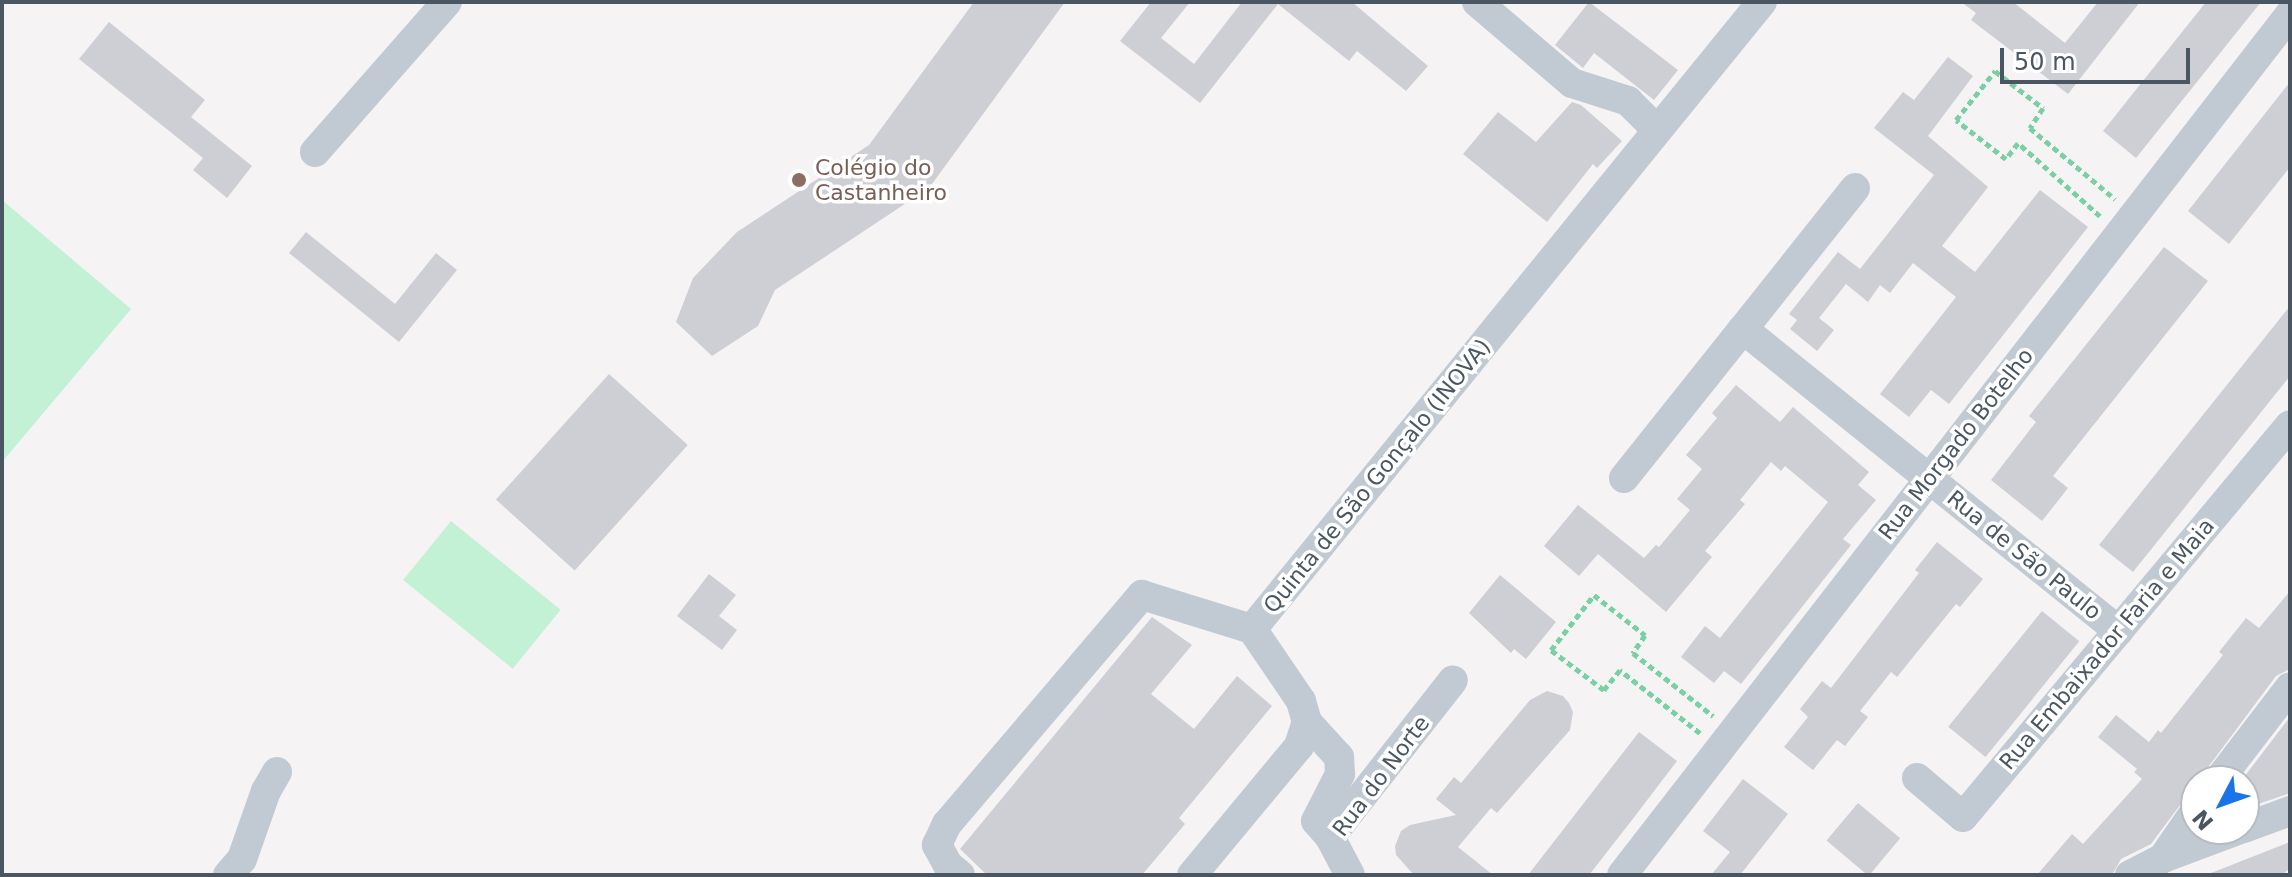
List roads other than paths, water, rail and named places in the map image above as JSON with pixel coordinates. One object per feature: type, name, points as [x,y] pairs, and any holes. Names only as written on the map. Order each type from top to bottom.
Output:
[{"type":"street","points":[[315,152],[447,2]]},
{"type":"street","points":[[1477,2],[1572,83],[1628,101],[1657,130]]},
{"type":"street","name":"Quinta de São Gonçalo (INOVA)","points":[[1330,837],[1316,821],[1340,774],[1339,757],[1307,722],[1301,701],[1252,629],[1762,2]]},
{"type":"street","name":"Rua Morgado Botelho","points":[[1622,875],[2290,14]]},
{"type":"street","points":[[1624,478],[1855,188]]},
{"type":"street","name":"Rua de São Paulo","points":[[1743,329],[2119,631]]},
{"type":"street","name":"Rua Embaixador Faria e Maia","points":[[1917,778],[1963,817],[2290,425]]},
{"type":"street","points":[[943,869],[937,845],[947,824],[1142,595],[1252,629]]},
{"type":"street","name":"Rua do Norte","points":[[1350,875],[1330,837],[1453,680]]},
{"type":"street","points":[[2230,765],[2290,687]]},
{"type":"street","points":[[1192,875],[1299,746],[1307,722]]},
{"type":"street","points":[[228,875],[242,859],[266,791],[277,772]]},
{"type":"street","points":[[2260,822],[2290,811]]},
{"type":"street","points":[[2163,858],[2180,833]]},
{"type":"street","points":[[2130,875],[2197,845]]},
{"type":"place","name":"Colégio do Castanheiro","points":[[799,180]]}]
